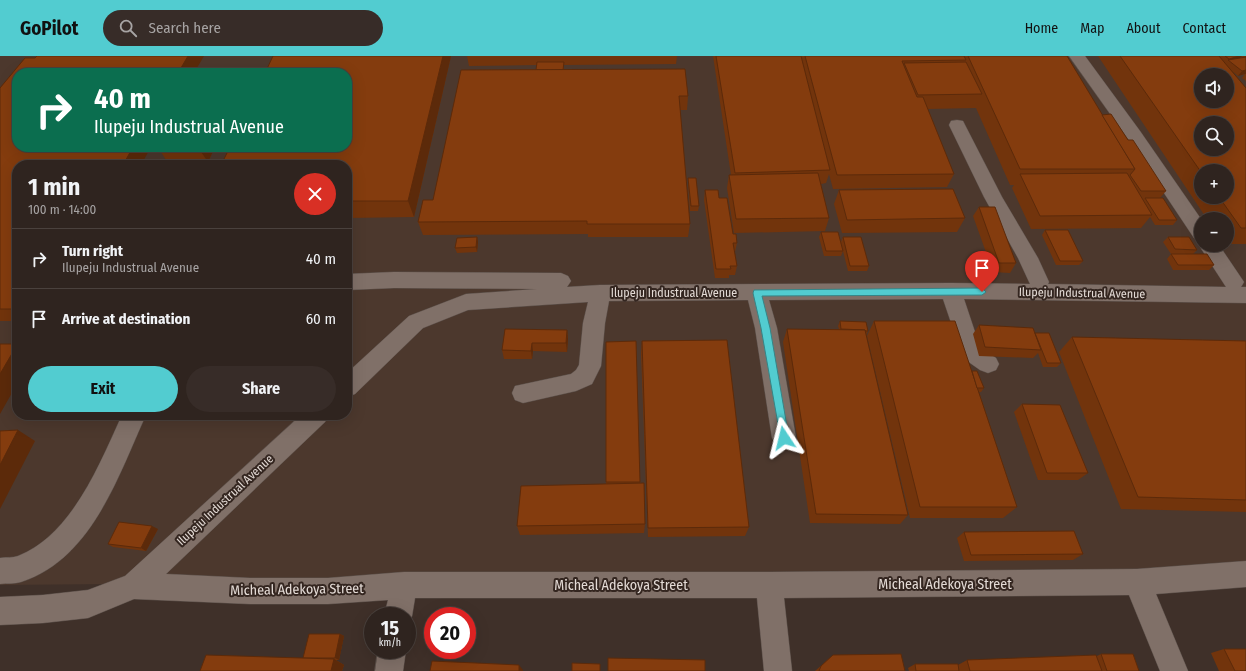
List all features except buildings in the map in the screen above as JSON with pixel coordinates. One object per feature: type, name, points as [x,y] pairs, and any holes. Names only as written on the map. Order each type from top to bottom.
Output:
[{"type":"street","points":[[1077,56],[1134,135],[1194,223]]},
{"type":"street","points":[[957,125],[993,197],[1028,258],[1039,282]]},
{"type":"street","points":[[1215,252],[1242,286]]},
{"type":"street","name":"Ilupeju Industrual Avenue","points":[[352,282],[394,280],[1039,282],[1242,286]]},
{"type":"street","name":"Ilupeju Industrual Avenue","points":[[352,381],[416,322],[466,302],[600,293],[951,291],[1242,286]]},
{"type":"street","points":[[951,291],[971,352],[988,364]]},
{"type":"street","points":[[523,393],[576,382],[584,377],[590,366],[594,323],[600,293]]},
{"type":"street","points":[[757,293],[766,328],[784,438]]},
{"type":"street","points":[[0,571],[20,569],[44,556],[64,540],[94,501],[132,420]]},
{"type":"street","name":"Ilupeju Industrual Avenue","points":[[134,586],[311,420]]},
{"type":"street","name":"Micheal Adekoya Street","points":[[0,611],[43,609],[88,604],[134,586],[250,591],[328,591],[404,585],[768,585],[1137,582],[1246,574]]},
{"type":"street","points":[[1137,582],[1174,671]]},
{"type":"street","points":[[400,607],[404,585]]},
{"type":"street","points":[[768,585],[778,671]]},
{"type":"street","points":[[389,671],[391,659]]},
{"type":"shaded area","points":[[0,56],[1246,56],[1246,574],[0,585]]},
{"type":"route","points":[[784,438],[766,328],[757,293],[982,292]]}]
